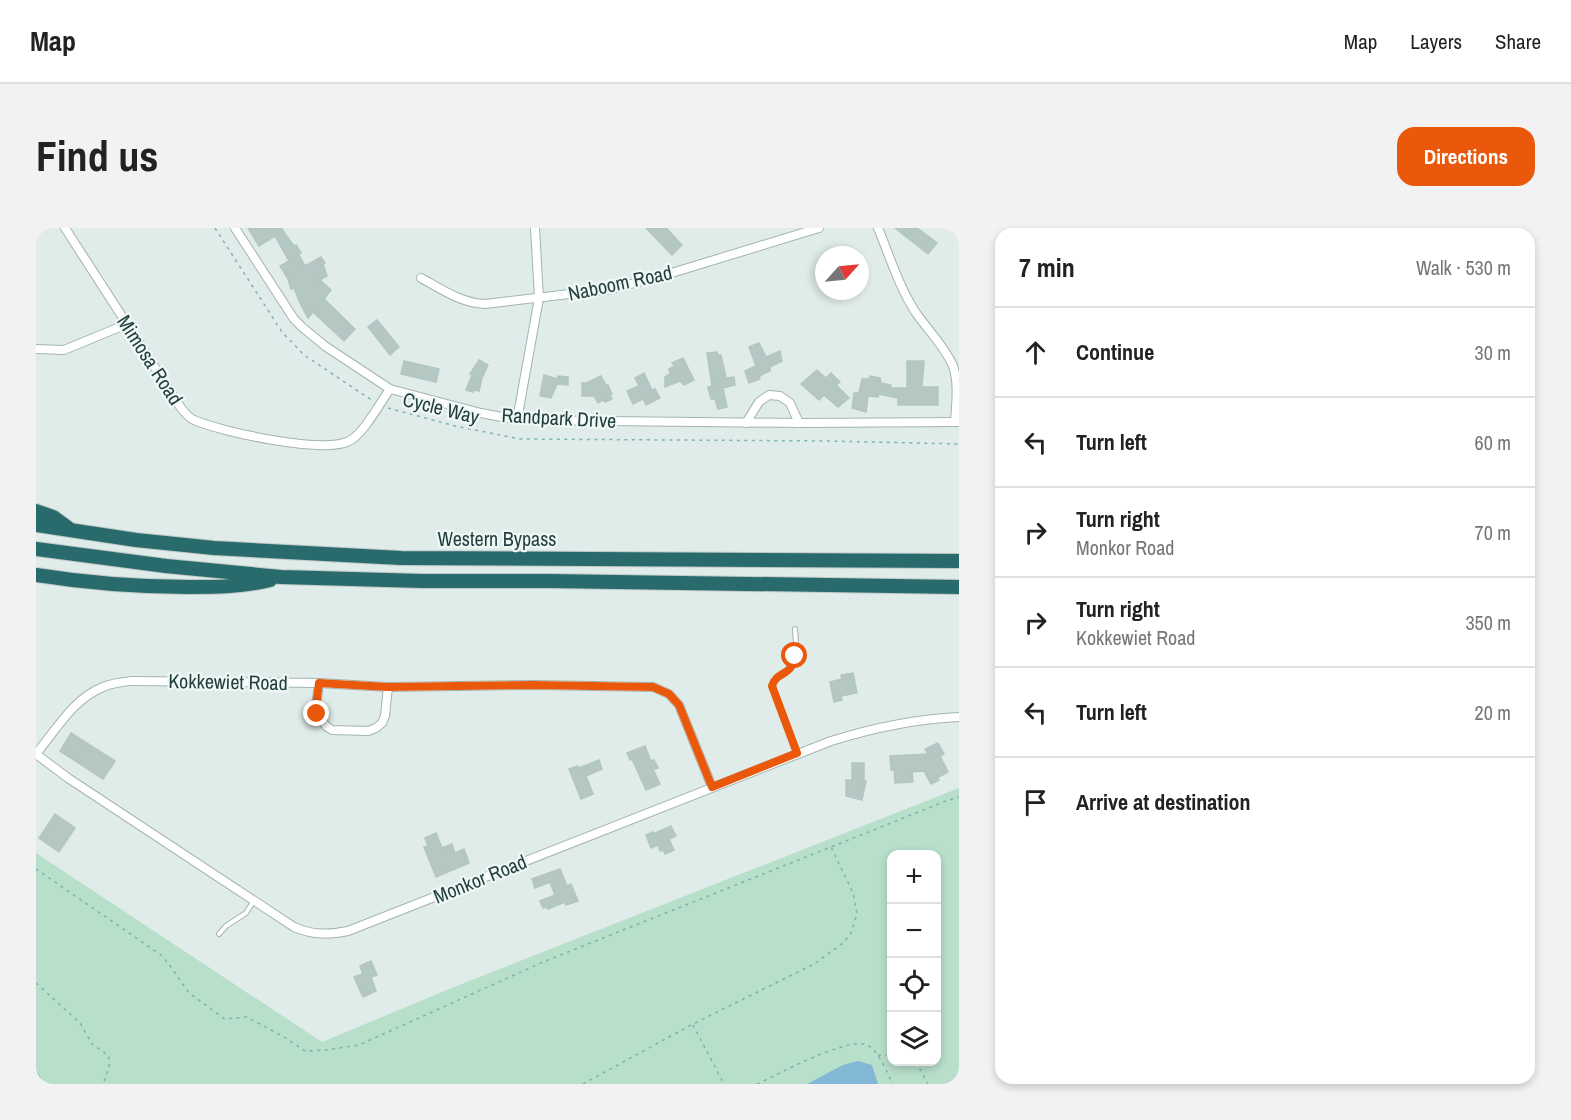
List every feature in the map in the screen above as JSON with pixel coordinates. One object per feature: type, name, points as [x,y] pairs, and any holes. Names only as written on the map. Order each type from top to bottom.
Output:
[{"type":"highway","points":[[36,512],[53,517],[72,530]]},
{"type":"highway","name":"Western Bypass","points":[[36,525],[136,540],[214,548],[401,558],[959,561]]},
{"type":"highway","points":[[36,549],[166,566],[281,577],[422,581],[959,587]]},
{"type":"highway","points":[[36,575],[114,584],[171,587],[236,587],[281,577]]},
{"type":"street","name":"Mimosa Road","points":[[65,228],[181,408],[193,420],[265,439],[326,445],[338,444],[347,442],[358,435],[390,389]]},
{"type":"street","name":"Randpark Drive","points":[[235,228],[286,308],[302,327],[325,346],[390,389],[517,420],[746,423],[957,422]]},
{"type":"street","points":[[517,420],[539,298],[535,228]]},
{"type":"street","name":"Naboom Road","points":[[421,278],[459,298],[476,303],[612,289],[819,228]]},
{"type":"street","points":[[878,228],[904,290],[953,367],[956,382],[957,422]]},
{"type":"street","points":[[36,349],[54,351],[72,348],[127,324]]},
{"type":"street","points":[[746,423],[759,402],[769,395],[780,396],[790,403],[799,423]]},
{"type":"street","name":"Kokkewiet Road","points":[[36,754],[71,710],[96,690],[112,683],[154,680],[319,683],[388,687],[533,685],[653,687],[669,694],[679,705],[712,787]]},
{"type":"street","points":[[319,683],[317,714],[332,730],[368,731],[376,728],[385,716],[388,687]]},
{"type":"street","name":"Monkor Road","points":[[36,754],[68,778],[294,927],[306,932],[327,934],[348,931],[831,741],[905,722],[959,717]]},
{"type":"lane","points":[[795,629],[794,663],[789,671],[774,680],[772,686],[797,753]]},
{"type":"lane","points":[[219,934],[246,912],[254,901]]},
{"type":"path","name":"Cycle Way","points":[[215,228],[282,332],[304,355],[385,408],[455,426],[520,439],[959,444]]},
{"type":"path","points":[[36,869],[161,956],[189,993],[225,1019],[247,1017],[305,1051],[326,1050],[360,1045],[543,962],[959,797]]},
{"type":"path","points":[[583,1084],[814,964],[843,943],[851,933],[857,914],[854,893],[831,847]]},
{"type":"path","points":[[36,983],[80,1023],[92,1044],[109,1056],[109,1068],[103,1084]]},
{"type":"path","points":[[693,1025],[724,1084]]},
{"type":"path","points":[[757,1084],[824,1053],[854,1043],[867,1045],[877,1054],[892,1084]]},
{"type":"path","points":[[877,1054],[887,1055]]},
{"type":"path","points":[[917,1066],[928,1084]]},
{"type":"green space","points":[[959,788],[959,1084],[36,1084],[36,853],[322,1042],[449,989]]},
{"type":"water","points":[[858,1061],[872,1065],[878,1084],[807,1084],[843,1065]]},
{"type":"building","points":[[248,228],[281,228],[294,246],[296,245],[305,266],[321,257],[325,263],[323,264],[327,276],[320,280],[331,290],[324,299],[355,329],[344,341],[313,312],[308,318],[294,288],[291,289],[280,266],[289,261],[275,236],[259,246]]},
{"type":"building","points":[[646,228],[666,228],[682,245],[672,255]]},
{"type":"building","points":[[895,228],[917,228],[937,243],[928,254]]},
{"type":"building","points":[[377,320],[399,347],[390,355],[368,327]]},
{"type":"building","points":[[759,343],[766,357],[780,351],[782,361],[770,367],[770,371],[759,376],[760,379],[749,383],[745,371],[756,366],[749,347]]},
{"type":"building","points":[[717,352],[721,355],[726,378],[734,377],[735,385],[723,388],[727,407],[718,409],[715,399],[711,399],[708,387],[712,386],[707,353]]},
{"type":"building","points":[[683,358],[694,380],[684,385],[680,381],[665,387],[665,377],[670,374],[669,369],[675,366],[672,363]]},
{"type":"building","points":[[479,360],[488,365],[479,391],[466,390],[472,375],[470,374]]},
{"type":"building","points":[[404,361],[439,369],[436,382],[401,374]]},
{"type":"building","points":[[907,361],[924,361],[922,387],[938,387],[938,405],[898,405],[898,398],[879,394],[878,397],[868,396],[866,412],[852,408],[854,393],[859,393],[862,379],[869,379],[870,376],[880,378],[881,383],[891,385],[890,388],[907,388]]},
{"type":"building","points":[[817,370],[826,378],[831,373],[840,382],[836,385],[849,398],[838,407],[824,395],[819,400],[801,384]]},
{"type":"building","points":[[644,373],[652,390],[655,389],[660,398],[646,405],[643,399],[633,404],[627,391],[639,386],[635,378]]},
{"type":"building","points":[[544,375],[557,379],[558,376],[568,377],[568,385],[557,384],[551,398],[540,396]]},
{"type":"building","points":[[601,376],[608,385],[612,399],[598,403],[594,396],[582,396],[582,383]]},
{"type":"building","points":[[853,673],[857,693],[841,696],[842,700],[834,702],[830,682],[842,679],[841,675]]},
{"type":"building","points":[[71,733],[115,761],[103,779],[60,751]]},
{"type":"building","points":[[938,743],[944,754],[940,756],[948,772],[931,784],[924,771],[912,772],[913,782],[895,783],[890,756],[928,754],[925,749]]},
{"type":"building","points":[[645,746],[651,761],[654,760],[658,768],[653,769],[660,784],[646,790],[627,753]]},
{"type":"building","points":[[599,760],[602,769],[586,776],[593,794],[581,799],[569,769],[578,766],[579,768]]},
{"type":"building","points":[[852,763],[864,763],[864,780],[866,781],[862,800],[846,796],[846,780],[852,780]]},
{"type":"building","points":[[55,814],[75,828],[59,852],[39,838]]},
{"type":"building","points":[[671,826],[676,836],[669,839],[674,850],[665,854],[663,850],[660,851],[658,845],[651,848],[646,835]]},
{"type":"building","points":[[436,833],[442,848],[452,844],[455,853],[464,849],[469,863],[436,877],[424,847],[428,846],[425,838]]},
{"type":"building","points":[[560,869],[567,886],[571,884],[578,901],[566,905],[565,902],[548,909],[543,908],[540,901],[555,895],[550,882],[535,888],[532,879]]},
{"type":"building","points":[[371,961],[377,975],[371,977],[376,991],[363,997],[354,977],[363,974],[360,966]]},
{"type":"waterway","points":[[36,1072],[44,1084]]},
{"type":"route","points":[[317,714],[319,683],[388,687],[533,685],[653,687],[669,694],[679,705],[712,787],[797,753],[772,689],[772,682],[789,671],[795,656]]}]
